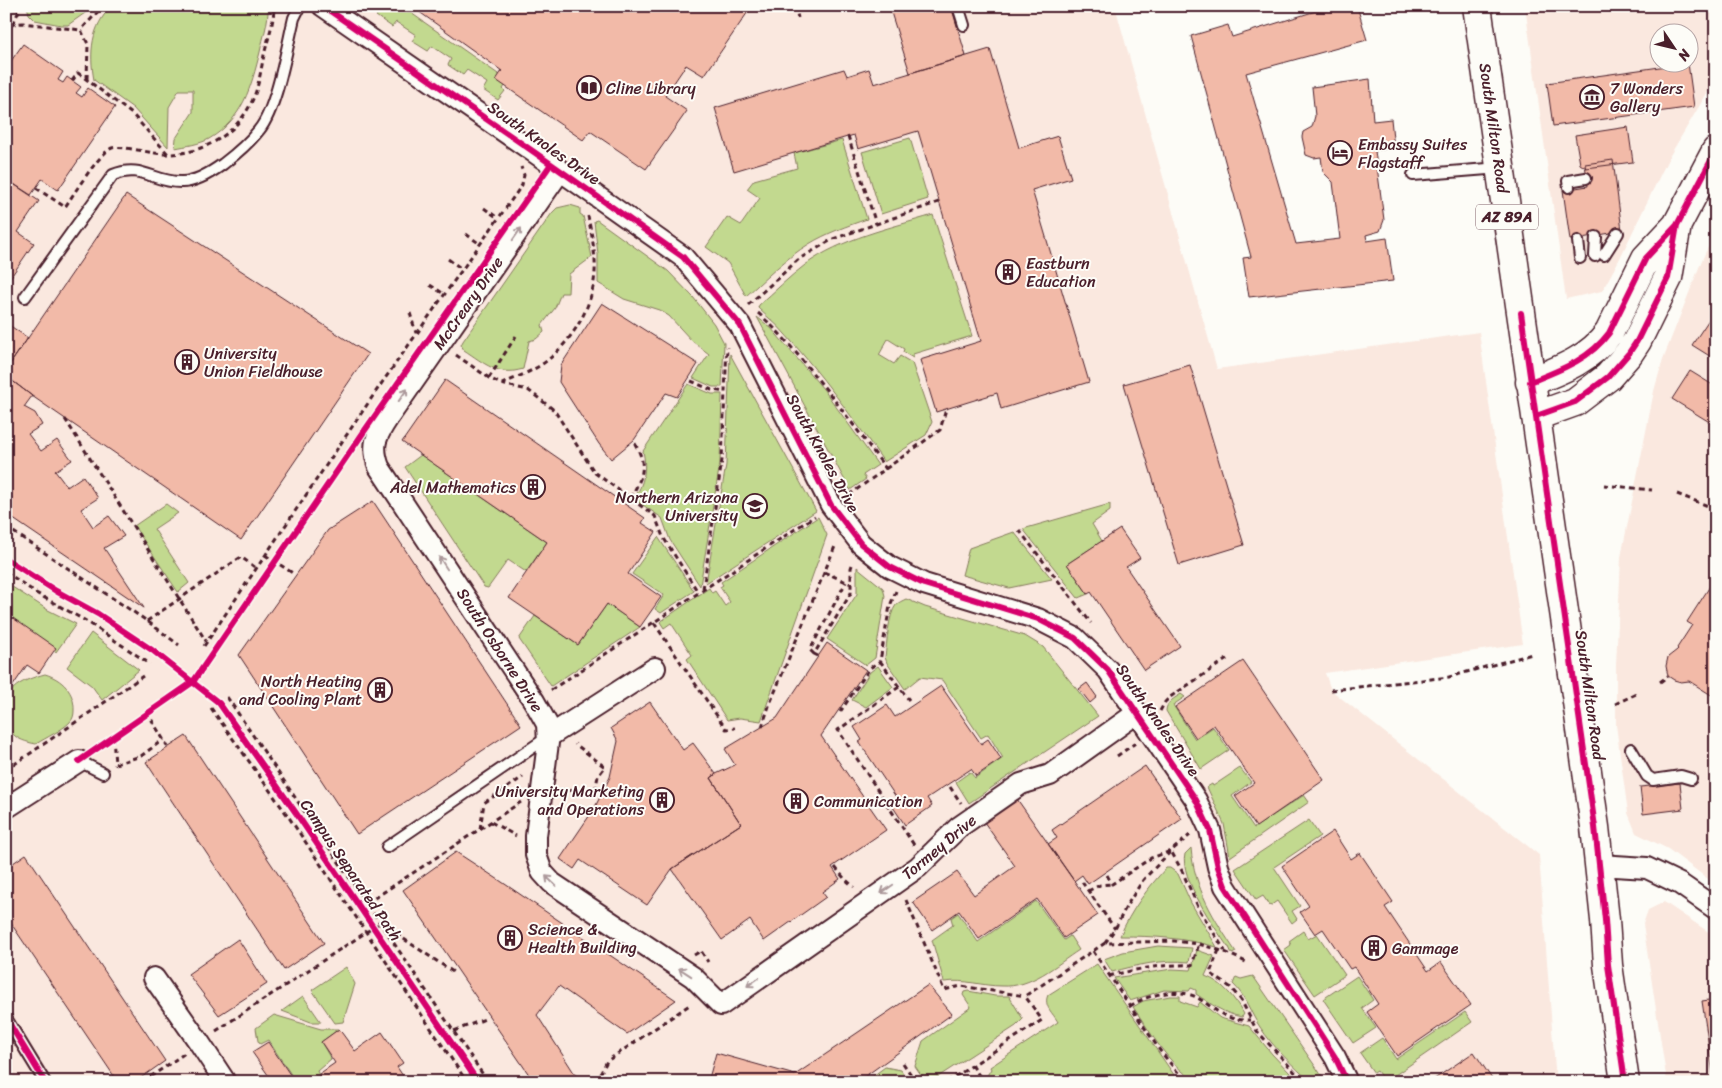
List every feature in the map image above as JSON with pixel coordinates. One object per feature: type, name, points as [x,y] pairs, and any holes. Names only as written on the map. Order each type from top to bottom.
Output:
[{"type":"main road","name":"South Milton Road","points":[[1476,6],[1566,624],[1599,865],[1608,965],[1625,1082]]},
{"type":"main road","points":[[1530,382],[1573,365],[1601,344],[1609,333],[1646,258],[1677,225],[1716,151]]},
{"type":"main road","points":[[1536,416],[1575,402],[1608,377],[1628,354],[1637,341],[1668,278],[1677,225]]},
{"type":"street","name":"South Knoles Drive","points":[[323,6],[683,257],[740,325],[832,505],[861,544],[890,567],[924,584],[1038,619],[1075,638],[1108,670],[1196,800],[1210,830],[1218,867],[1225,886],[1335,1057],[1346,1082]]},
{"type":"street","name":"McCreary Drive","points":[[377,436],[560,171]]},
{"type":"street","name":"South Osborne Drive","points":[[377,436],[374,454],[379,467],[534,701],[547,724],[548,737],[536,836],[536,855],[542,872],[552,883],[693,977],[714,998]]},
{"type":"street","points":[[548,737],[655,668]]},
{"type":"street","name":"Tormey Drive","points":[[714,998],[918,868],[959,827],[1021,784],[1050,775],[1136,714]]},
{"type":"street","points":[[6,808],[79,762]]},
{"type":"street","points":[[1599,865],[1647,868],[1680,884],[1716,908]]},
{"type":"street","points":[[154,978],[200,1042],[224,1080]]},
{"type":"lane","points":[[25,296],[113,175],[124,170],[135,170],[167,182],[185,182],[210,174],[237,152],[260,129],[272,102],[294,18],[300,6]]},
{"type":"lane","points":[[958,6],[964,25]]},
{"type":"lane","points":[[1413,175],[1500,168]]},
{"type":"lane","points":[[1569,187],[1568,181],[1586,178]]},
{"type":"lane","points":[[1596,237],[1599,256],[1618,233]]},
{"type":"lane","points":[[1578,241],[1580,258]]},
{"type":"lane","points":[[387,847],[548,737]]},
{"type":"lane","points":[[1631,749],[1647,776],[1654,780],[1681,776],[1691,779]]},
{"type":"lane","points":[[79,762],[103,773]]},
{"type":"lane","points":[[6,1018],[45,1082]]},
{"type":"path","points":[[6,33],[21,6]]},
{"type":"path","points":[[81,30],[103,6]]},
{"type":"path","points":[[36,188],[64,207],[106,151],[113,148],[122,148],[156,154],[181,154],[207,146],[222,138],[237,125],[254,97],[274,6]]},
{"type":"path","points":[[795,6],[798,18]]},
{"type":"path","points":[[12,24],[23,23],[81,30]]},
{"type":"path","points":[[81,30],[88,44],[87,79]]},
{"type":"path","points":[[72,81],[78,72],[132,114],[169,154]]},
{"type":"path","points":[[848,136],[876,224]]},
{"type":"path","points":[[204,646],[416,333],[522,185],[524,175],[520,165]]},
{"type":"path","points":[[886,468],[793,349],[772,325],[748,306],[799,259],[833,239],[939,202]]},
{"type":"path","points":[[484,208],[498,218]]},
{"type":"path","points":[[501,384],[548,360],[579,324],[589,304],[595,262],[588,211]]},
{"type":"path","points":[[466,234],[480,244]]},
{"type":"path","points":[[448,259],[462,269]]},
{"type":"path","points":[[430,285],[444,294]]},
{"type":"path","points":[[410,313],[416,333]]},
{"type":"path","points":[[489,378],[516,336]]},
{"type":"path","points":[[703,590],[722,460],[728,343]]},
{"type":"path","points":[[450,351],[489,378],[501,384],[528,390],[554,410],[595,473],[654,516],[662,537],[698,592]]},
{"type":"path","points":[[690,381],[712,390],[725,392]]},
{"type":"path","points":[[848,495],[940,430],[946,409]]},
{"type":"path","points":[[65,419],[206,642]]},
{"type":"path","points":[[630,498],[642,476],[640,452],[634,442]]},
{"type":"path","points":[[1604,485],[1652,490]]},
{"type":"path","points":[[1676,494],[1716,509]]},
{"type":"path","points":[[545,682],[550,691],[820,513]]},
{"type":"path","points":[[6,527],[147,621],[179,645]]},
{"type":"path","points":[[1019,530],[1094,627]]},
{"type":"path","points":[[762,727],[837,541]]},
{"type":"path","points":[[270,570],[280,554]]},
{"type":"path","points":[[265,555],[294,574]]},
{"type":"path","points":[[147,621],[241,557],[256,568]]},
{"type":"path","points":[[846,582],[810,650],[816,655],[851,593],[851,568],[853,560]]},
{"type":"path","points":[[6,572],[36,593],[86,620],[150,664]]},
{"type":"path","points":[[824,572],[851,584]]},
{"type":"path","points":[[840,712],[870,668],[880,661],[890,606],[896,591]]},
{"type":"path","points":[[654,623],[726,729],[735,728]]},
{"type":"path","points":[[1331,690],[1449,677],[1532,654]]},
{"type":"path","points":[[1164,716],[1160,712],[1170,697],[1230,657]]},
{"type":"path","points":[[880,661],[909,700]]},
{"type":"path","points":[[6,770],[143,676]]},
{"type":"path","points":[[1660,682],[1668,676]]},
{"type":"path","points":[[899,687],[838,730],[914,845]]},
{"type":"path","points":[[1615,704],[1636,694]]},
{"type":"path","points":[[227,697],[488,1082]]},
{"type":"path","points":[[79,762],[168,698]]},
{"type":"path","points":[[211,708],[288,816],[467,1082]]},
{"type":"path","points":[[148,712],[168,747]]},
{"type":"path","points":[[113,737],[115,764],[140,756],[164,739]]},
{"type":"path","points":[[562,780],[561,790],[595,792],[598,776],[605,767],[569,739]]},
{"type":"path","points":[[480,829],[484,803],[526,775],[525,784]]},
{"type":"path","points":[[950,787],[965,810]]},
{"type":"path","points":[[367,904],[524,800],[522,810]]},
{"type":"path","points":[[491,822],[519,837]]},
{"type":"path","points":[[906,898],[944,990],[961,986],[1024,996],[1104,943],[1115,929],[1127,905],[1144,880],[1171,851],[1190,836]]},
{"type":"path","points":[[1088,891],[1100,884],[1112,884],[1151,858],[1171,851]]},
{"type":"path","points":[[1171,851],[1199,909],[1225,952]]},
{"type":"path","points":[[835,867],[854,887]]},
{"type":"path","points":[[1106,875],[1112,884]]},
{"type":"path","points":[[1082,882],[1115,929]]},
{"type":"path","points":[[143,1082],[380,923]]},
{"type":"path","points":[[380,923],[454,972]]},
{"type":"path","points":[[1104,943],[1174,940],[1200,944],[1225,952],[1246,962]]},
{"type":"path","points":[[1110,976],[1142,967],[1177,964],[1192,965],[1200,944]]},
{"type":"path","points":[[1219,950],[1210,973],[1230,987],[1241,1000],[1251,1020],[1267,1043],[1304,1082]]},
{"type":"path","points":[[690,958],[701,951],[711,966]]},
{"type":"path","points":[[1093,951],[1161,1052],[1186,1081]]},
{"type":"path","points":[[1130,1006],[1139,1000],[1170,992],[1183,993],[1202,1000],[1230,1018],[1251,1020]]},
{"type":"path","points":[[947,1082],[1042,1020],[1024,996]]},
{"type":"path","points":[[596,1082],[608,1061],[714,998]]},
{"type":"path","points":[[428,1007],[459,1053]]},
{"type":"path","points":[[454,1031],[486,1019]]},
{"type":"path","points":[[903,1063],[916,1082]]},
{"type":"path","points":[[972,1065],[980,1077],[978,1082]]},
{"type":"path","points":[[599,1078],[616,1082]]},
{"type":"shaded area","name":"Northern Arizona University","points":[[6,6],[1115,6],[1217,369],[1479,332],[1523,644],[1325,673],[1331,690],[1539,855],[1556,1082],[6,1082]]},
{"type":"shaded area","points":[[1525,6],[1716,6],[1716,78],[1669,157],[1602,291],[1566,299]]},
{"type":"shaded area","points":[[1716,231],[1716,866],[1708,879],[1668,849],[1636,833],[1628,813],[1616,725],[1616,665],[1621,557],[1654,391],[1663,359],[1702,260]]},
{"type":"shaded area","points":[[1664,902],[1716,937],[1716,1082],[1667,1082],[1643,924],[1648,910]]},
{"type":"green space","points":[[27,6],[95,6],[68,25],[61,25],[35,20],[29,14]]},
{"type":"green space","points":[[112,6],[268,6],[266,29],[249,90],[238,112],[221,131],[209,139],[193,145],[175,148],[176,138],[193,112],[193,90],[179,90],[169,107],[168,147],[133,108],[94,80],[92,70],[93,40],[100,22]]},
{"type":"green space","points":[[376,6],[401,6],[508,81],[503,89],[505,91],[498,100],[483,90],[487,83],[467,70],[463,75],[448,65],[451,59],[432,46],[428,51],[412,41],[416,35],[396,22],[392,27],[376,16],[381,10]]},
{"type":"green space","points":[[910,138],[928,199],[881,214],[862,152]]},
{"type":"green space","points":[[842,140],[867,219],[830,233],[809,244],[784,262],[746,296],[728,263],[706,247],[727,217],[741,225],[760,198],[747,189],[754,180],[797,168],[794,153]]},
{"type":"green space","points":[[570,205],[580,208],[592,257],[569,274],[568,293],[561,293],[555,308],[542,325],[544,332],[536,339],[529,341],[523,369],[506,371],[485,364],[464,350],[461,345],[463,341],[552,213],[557,208]]},
{"type":"green space","points":[[933,215],[972,336],[913,354],[913,358],[903,352],[904,349],[888,339],[879,355],[894,364],[900,356],[912,363],[932,422],[926,435],[884,462],[811,365],[782,330],[758,308],[793,274],[819,256],[850,241]]},
{"type":"green space","points":[[597,220],[668,271],[693,297],[714,324],[724,343],[722,387],[713,387],[693,378],[709,354],[692,341],[669,316],[659,310],[624,299],[598,283],[598,254],[594,221]]},
{"type":"green space","points":[[757,317],[771,328],[824,390],[878,465],[863,475],[866,479],[850,490]]},
{"type":"green space","points":[[730,354],[816,511],[706,583],[726,465]]},
{"type":"green space","points":[[688,384],[712,394],[722,394],[720,463],[700,586],[670,540],[662,518],[634,499],[644,476],[643,451]]},
{"type":"green space","points":[[421,455],[547,542],[526,572],[508,560],[488,588],[484,587],[405,467]]},
{"type":"green space","points":[[166,504],[178,513],[154,529],[189,583],[178,592],[134,526]]},
{"type":"green space","points":[[1110,504],[1110,511],[1092,524],[1102,541],[1067,564],[1088,594],[1078,598],[1023,529]]},
{"type":"green space","points":[[818,517],[827,535],[761,721],[740,718],[727,720],[687,659],[692,655],[671,623],[664,628],[660,622],[709,588],[712,593],[715,591],[725,606],[730,602],[720,587],[723,585],[721,582]]},
{"type":"green space","points":[[1014,532],[1052,579],[1009,588],[962,575],[969,548]]},
{"type":"green space","points":[[658,537],[694,591],[661,613],[655,609],[664,595],[632,574]]},
{"type":"green space","points":[[857,567],[883,588],[885,596],[875,658],[866,665],[827,639],[857,594]]},
{"type":"green space","points":[[6,583],[48,610],[76,624],[56,652],[6,619]]},
{"type":"green space","points":[[906,599],[925,607],[1025,636],[1043,647],[1098,716],[969,803],[956,782],[970,772],[975,778],[1003,758],[988,734],[981,738],[942,680],[920,677],[905,689],[887,663],[885,657],[891,616],[896,605]]},
{"type":"green space","points":[[607,604],[640,627],[551,686],[519,639],[535,616],[578,645]]},
{"type":"green space","points":[[91,633],[139,670],[102,700],[92,686],[67,667]]},
{"type":"green space","points":[[878,666],[893,687],[866,707],[852,700],[870,672]]},
{"type":"green space","points":[[45,674],[57,679],[70,692],[74,704],[74,714],[72,720],[66,725],[36,744],[17,738],[13,734],[6,719],[6,705],[9,694],[16,686]]},
{"type":"green space","points":[[1181,694],[1185,697],[1173,705],[1195,739],[1213,727],[1229,750],[1201,769],[1166,711],[1169,703]]},
{"type":"green space","points":[[1240,768],[1251,782],[1232,796],[1254,828],[1304,795],[1309,802],[1230,857],[1224,824],[1207,787],[1212,784],[1213,786]]},
{"type":"green space","points":[[1309,820],[1320,836],[1274,867],[1300,906],[1292,911],[1297,919],[1292,923],[1277,901],[1270,906],[1263,896],[1256,900],[1235,869]]},
{"type":"green space","points":[[1191,848],[1196,876],[1206,903],[1236,952],[1232,954],[1199,902],[1187,876],[1185,854]]},
{"type":"green space","points":[[1166,868],[1170,868],[1178,874],[1191,903],[1217,947],[1169,938],[1120,936],[1140,900]]},
{"type":"green space","points":[[1036,901],[1064,940],[1070,936],[1079,950],[1043,974],[1013,986],[959,981],[944,982],[932,940],[953,925],[951,918],[958,913],[978,942]]},
{"type":"green space","points":[[1303,931],[1308,939],[1317,934],[1345,975],[1315,995],[1284,950],[1291,945],[1289,941]]},
{"type":"green space","points":[[1158,946],[1192,948],[1189,962],[1150,963],[1112,972],[1104,959],[1123,952]]},
{"type":"green space","points":[[1197,950],[1214,956],[1205,976],[1218,983],[1228,992],[1244,1014],[1242,1017],[1229,1014],[1218,1008],[1196,994],[1196,990],[1191,988],[1189,991],[1164,990],[1130,1001],[1114,978],[1172,969],[1191,970]]},
{"type":"green space","points":[[1097,964],[1179,1082],[983,1082],[991,1069],[990,1067],[1058,1022],[1049,1009],[1047,1003],[1048,995]]},
{"type":"green space","points":[[346,967],[355,984],[343,1022],[335,1023],[312,990]]},
{"type":"green space","points":[[1253,976],[1322,1076],[1314,1082],[1311,1082],[1297,1069],[1271,1042],[1233,984],[1236,977],[1241,979]]},
{"type":"green space","points":[[1357,976],[1373,1000],[1362,1008],[1376,1028],[1353,1043],[1323,999]]},
{"type":"green space","points":[[968,991],[995,996],[1009,996],[1023,1019],[1016,1026],[930,1082],[926,1082],[915,1066],[923,1041],[971,1007],[963,995],[964,992]]},
{"type":"green space","points":[[303,996],[321,1022],[311,1022],[282,1011]]},
{"type":"green space","points":[[1180,996],[1180,1001],[1197,1007],[1200,1002],[1220,1018],[1249,1026],[1272,1054],[1300,1082],[1197,1082],[1177,1067],[1169,1058],[1133,1007],[1143,1001]]},
{"type":"green space","points":[[1465,1012],[1472,1022],[1385,1082],[1377,1071],[1374,1073],[1360,1053],[1382,1038],[1396,1059]]},
{"type":"green space","points":[[274,1015],[321,1029],[339,1029],[321,1042],[331,1059],[317,1071],[322,1082],[296,1082],[268,1040],[260,1044],[256,1028]]},
{"type":"green space","points":[[885,1067],[901,1070],[909,1082],[865,1082]]},
{"type":"building","name":"Cline Library","points":[[411,6],[752,6],[704,76],[686,65],[665,96],[687,111],[646,169],[590,131],[583,140],[496,80],[502,71]]},
{"type":"building","points":[[889,6],[951,6],[966,56],[910,73]]},
{"type":"building","name":"Embassy Suites Flagstaff","points":[[1332,6],[1357,6],[1367,40],[1246,73],[1296,244],[1340,239],[1333,182],[1323,172],[1321,157],[1314,158],[1306,155],[1302,137],[1303,132],[1312,127],[1315,116],[1312,87],[1370,79],[1373,121],[1391,119],[1394,148],[1375,151],[1384,220],[1380,231],[1366,235],[1367,241],[1387,238],[1393,281],[1249,297],[1243,258],[1251,257],[1191,36],[1228,25],[1232,37]]},
{"type":"building","points":[[23,44],[63,72],[58,80],[63,83],[67,77],[81,87],[76,93],[82,97],[88,88],[115,107],[58,190],[42,179],[31,195],[6,179],[6,174],[11,167],[6,164],[6,68]]},
{"type":"building","name":"Eastburn Education","points":[[990,49],[1019,148],[1058,136],[1071,178],[1032,190],[1089,382],[1001,409],[997,393],[936,412],[920,360],[981,341],[918,131],[858,149],[854,135],[734,171],[715,108],[844,69],[847,76],[869,69],[874,84]]},
{"type":"building","points":[[1650,68],[1650,72],[1689,72],[1694,107],[1553,126],[1547,83]]},
{"type":"building","points":[[1628,127],[1633,162],[1586,168],[1580,164],[1575,135]]},
{"type":"building","points":[[1613,160],[1622,231],[1570,240],[1563,190],[1588,186],[1585,164]]},
{"type":"building","points":[[6,179],[39,201],[18,232],[34,243],[6,284]]},
{"type":"building","name":"University Union Fieldhouse","points":[[126,195],[368,354],[241,540],[32,396],[6,376],[6,370]]},
{"type":"building","points":[[602,303],[698,364],[677,397],[666,393],[634,440],[611,459],[599,444],[559,382],[561,365]]},
{"type":"building","points":[[1716,309],[1716,360],[1692,345]]},
{"type":"building","points":[[6,323],[28,338],[6,370]]},
{"type":"building","points":[[1190,365],[1244,545],[1179,565],[1124,384]]},
{"type":"building","points":[[1690,371],[1716,387],[1716,426],[1672,399]]},
{"type":"building","points":[[6,376],[32,396],[24,407],[35,413],[42,425],[28,434],[41,451],[57,440],[72,460],[55,471],[67,487],[83,476],[98,498],[81,509],[93,527],[109,516],[124,536],[104,548],[144,608],[6,514]]},
{"type":"building","name":"Adel Mathematics","points":[[445,380],[645,518],[642,523],[656,532],[628,574],[661,597],[640,627],[607,604],[578,645],[509,598],[547,542],[402,442]]},
{"type":"building","name":"North Heating and Cooling Plant","points":[[373,501],[521,725],[357,834],[239,655],[328,530]]},
{"type":"building","points":[[1120,529],[1140,558],[1126,567],[1180,646],[1144,670],[1091,592],[1088,594],[1067,564]]},
{"type":"building","points":[[1716,577],[1716,698],[1689,681],[1681,682],[1674,680],[1668,676],[1666,666],[1668,657],[1678,649],[1692,625],[1687,622]]},
{"type":"building","points":[[10,616],[56,648],[39,673],[27,665],[6,696],[6,622]]},
{"type":"building","name":"Communication","points":[[827,643],[866,670],[821,736],[886,830],[832,867],[840,879],[822,892],[826,897],[764,941],[750,920],[722,940],[672,869],[741,824],[711,778],[735,765],[725,749],[777,718]]},
{"type":"building","points":[[1243,661],[1324,780],[1256,827],[1235,796],[1254,783],[1214,725],[1196,738],[1175,707]]},
{"type":"building","points":[[1087,683],[1097,697],[1090,703],[1079,689]]},
{"type":"building","points":[[941,686],[981,744],[988,739],[1001,759],[976,776],[971,769],[927,798],[932,806],[905,825],[891,804],[898,800],[859,742],[862,740],[854,727],[887,705],[895,717]]},
{"type":"building","name":"University Marketing and Operations","points":[[650,702],[683,750],[693,743],[716,774],[711,778],[741,824],[672,869],[647,905],[580,860],[574,869],[560,859],[594,809],[610,777],[618,741],[611,728]]},
{"type":"building","points":[[186,736],[324,943],[284,970],[146,762]]},
{"type":"building","points":[[1145,766],[1182,819],[1088,884],[1082,875],[1074,881],[1048,844],[1057,838],[1052,830]]},
{"type":"building","points":[[1680,783],[1683,809],[1643,814],[1640,787]]},
{"type":"building","points":[[1017,799],[1098,915],[1064,938],[1037,899],[979,939],[959,911],[932,930],[913,902],[957,872],[974,895],[1015,866],[984,822]]},
{"type":"building","name":"Gammage","points":[[1333,831],[1351,859],[1360,853],[1393,902],[1385,907],[1428,971],[1441,962],[1471,1005],[1397,1056],[1367,1012],[1378,1004],[1354,967],[1350,969],[1323,929],[1315,934],[1300,912],[1309,906],[1282,866]]},
{"type":"building","name":"Science & Health Building","points":[[456,852],[676,1000],[627,1034],[559,986],[537,1015],[580,1082],[534,1082],[403,890]]},
{"type":"building","points":[[26,854],[165,1061],[135,1082],[118,1082],[6,916],[6,868]]},
{"type":"building","points":[[238,939],[267,984],[219,1015],[188,974]]},
{"type":"building","points":[[928,985],[952,1014],[857,1082],[708,1082],[716,1053],[795,1075]]},
{"type":"building","points":[[1716,999],[1716,1081],[1714,1081],[1702,1001]]},
{"type":"building","points":[[339,1029],[355,1051],[382,1032],[403,1063],[397,1067],[407,1082],[324,1082],[319,1074],[335,1063],[321,1042]]},
{"type":"building","points":[[268,1042],[295,1082],[273,1082],[252,1052]]},
{"type":"building","points":[[1474,1052],[1494,1082],[1430,1082]]},
{"type":"cycle path","points":[[323,6],[683,257],[740,325],[831,505],[861,544],[890,567],[924,584],[1038,619],[1075,638],[1108,670],[1196,800],[1210,830],[1218,867],[1225,886],[1335,1057],[1347,1082]]},
{"type":"cycle path","points":[[1530,382],[1583,357],[1609,333],[1646,258],[1677,225],[1716,151]]},
{"type":"cycle path","points":[[79,761],[193,682],[363,433],[551,164]]},
{"type":"cycle path","points":[[1536,416],[1575,402],[1608,377],[1629,353],[1637,341],[1668,278],[1677,225]]},
{"type":"cycle path","points":[[1521,313],[1595,827],[1608,965],[1625,1082]]},
{"type":"cycle path","name":"Campus Separated Path","points":[[6,559],[56,591],[98,614],[152,650],[219,703],[296,813],[478,1082]]},
{"type":"cycle path","points":[[6,1018],[45,1082]]},
{"type":"place","name":"Cline Library","points":[[589,88]]},
{"type":"place","name":"7 Wonders Gallery","points":[[1592,97]]},
{"type":"place","name":"Embassy Suites Flagstaff","points":[[1340,153]]},
{"type":"place","name":"Eastburn Education","points":[[1008,272]]},
{"type":"place","name":"University Union Fieldhouse","points":[[187,362]]},
{"type":"place","name":"Adel Mathematics","points":[[533,487]]},
{"type":"place","name":"Northern Arizona University","points":[[755,506]]},
{"type":"place","name":"North Heating and Cooling Plant","points":[[380,690]]},
{"type":"place","name":"University Marketing and Operations","points":[[662,800]]},
{"type":"place","name":"Communication","points":[[796,801]]},
{"type":"place","name":"Science & Health Building","points":[[510,938]]},
{"type":"place","name":"Gammage","points":[[1374,948]]}]
